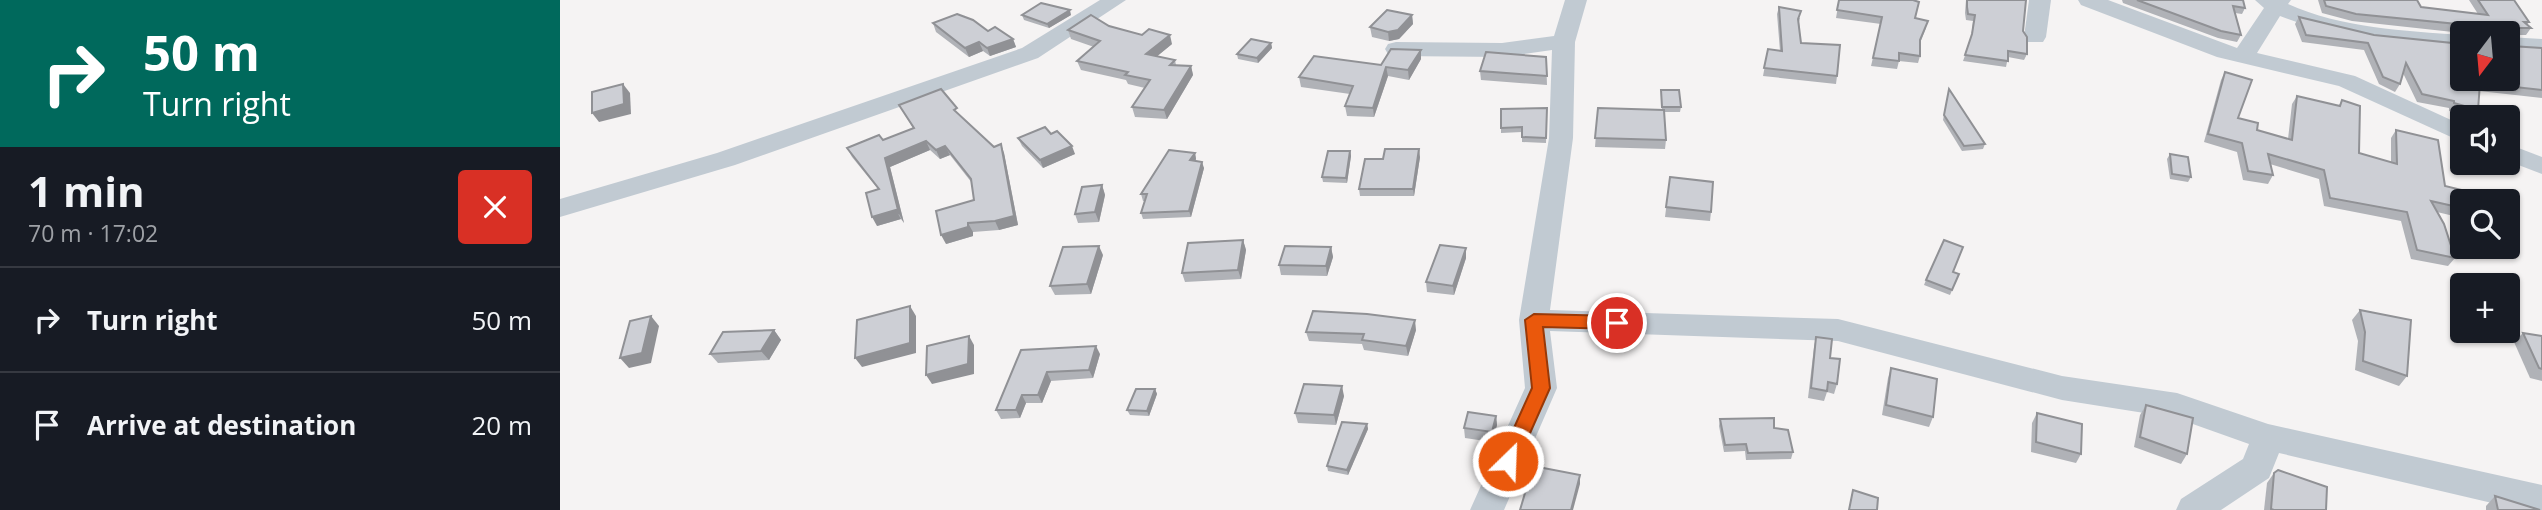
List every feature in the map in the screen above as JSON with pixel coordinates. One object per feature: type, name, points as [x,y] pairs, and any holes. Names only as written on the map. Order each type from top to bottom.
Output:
[{"type":"street","points":[[560,208],[726,159],[1030,53],[1115,0]]},
{"type":"street","points":[[1487,510],[1541,388],[1534,320],[1561,138],[1564,42],[1576,0]]},
{"type":"street","points":[[2035,37],[2040,0]]},
{"type":"street","points":[[2089,0],[2154,26],[2243,56],[2347,81],[2450,128]]},
{"type":"street","points":[[2243,56],[2274,2],[2345,28],[2450,41]]},
{"type":"street","points":[[1396,49],[1502,50],[1564,42]]},
{"type":"street","points":[[2520,45],[2542,46]]},
{"type":"street","points":[[2520,157],[2542,166]]},
{"type":"street","points":[[1534,320],[1838,330],[2062,388],[2177,407],[2268,437],[2542,500]]},
{"type":"street","points":[[2193,510],[2257,468],[2268,437]]},
{"type":"building","points":[[1839,0],[1919,2],[1915,18],[1928,21],[1920,40],[1920,56],[1899,53],[1899,61],[1873,58],[1882,17],[1837,10]]},
{"type":"building","points":[[1967,0],[2026,0],[2023,31],[2027,37],[2027,54],[2008,51],[2008,61],[1965,55],[1975,15],[1968,14]]},
{"type":"building","points":[[2137,0],[2243,0],[2245,8],[2233,6],[2241,35],[2221,31]]},
{"type":"building","points":[[2324,0],[2417,0],[2421,7],[2488,15],[2478,0],[2514,0],[2529,22],[2524,22],[2531,28],[2520,28],[2520,21],[2450,21],[2450,23],[2356,14],[2326,6]]},
{"type":"building","points":[[1041,3],[1070,10],[1047,24],[1022,15]]},
{"type":"building","points":[[1779,7],[1801,11],[1798,19],[1801,43],[1840,45],[1837,76],[1764,68],[1768,49],[1782,51]]},
{"type":"building","points":[[1387,10],[1412,15],[1398,30],[1388,32],[1370,27]]},
{"type":"building","points":[[957,14],[973,20],[988,31],[995,27],[1013,39],[987,48],[979,42],[965,48],[933,23]]},
{"type":"building","points":[[1091,15],[1109,26],[1142,35],[1149,29],[1170,35],[1146,54],[1175,60],[1170,65],[1191,66],[1164,110],[1132,107],[1150,80],[1125,75],[1128,72],[1077,61],[1100,41],[1068,30]]},
{"type":"building","points":[[2299,17],[2374,35],[2450,43],[2450,91],[2479,91],[2478,105],[2461,105],[2422,94],[2406,63],[2400,84],[2383,77],[2368,43],[2306,35]]},
{"type":"building","points":[[1251,39],[1271,43],[1257,58],[1237,54]]},
{"type":"building","points":[[2520,47],[2542,48],[2542,90],[2520,88]]},
{"type":"building","points":[[1391,49],[1421,50],[1408,70],[1386,67],[1373,108],[1345,106],[1353,86],[1299,77],[1314,56],[1381,65]]},
{"type":"building","points":[[1486,52],[1546,57],[1547,76],[1480,71]]},
{"type":"building","points":[[2225,72],[2252,80],[2238,118],[2258,123],[2257,130],[2292,140],[2297,96],[2340,106],[2342,100],[2360,106],[2359,153],[2397,164],[2396,130],[2438,140],[2445,186],[2458,189],[2450,189],[2450,205],[2431,201],[2444,224],[2450,243],[2450,257],[2417,250],[2407,212],[2330,198],[2324,170],[2268,154],[2273,175],[2248,171],[2242,143],[2208,134]]},
{"type":"building","points":[[623,84],[624,104],[592,113],[592,92]]},
{"type":"building","points":[[941,89],[957,108],[954,110],[994,147],[1001,144],[1014,216],[968,223],[968,227],[941,235],[936,211],[974,200],[971,179],[945,146],[936,150],[926,141],[885,158],[899,214],[896,210],[872,217],[866,193],[879,189],[847,148],[879,135],[883,140],[914,128],[899,105]]},
{"type":"building","points":[[1949,89],[1985,144],[1964,146],[1944,115]]},
{"type":"building","points":[[1661,90],[1679,90],[1681,107],[1662,107]]},
{"type":"building","points":[[1547,108],[1546,138],[1522,137],[1522,127],[1501,128],[1501,109]]},
{"type":"building","points":[[1598,108],[1664,110],[1666,140],[1595,138]]},
{"type":"building","points":[[1045,127],[1051,134],[1057,131],[1072,146],[1040,160],[1018,138]]},
{"type":"building","points":[[1385,149],[1419,149],[1413,189],[1359,189],[1365,159],[1383,159]]},
{"type":"building","points":[[1169,150],[1195,153],[1190,160],[1202,162],[1189,211],[1141,213],[1147,194],[1141,194]]},
{"type":"building","points":[[1328,151],[1350,151],[1346,178],[1322,177]]},
{"type":"building","points":[[2170,154],[2188,157],[2191,177],[2172,174]]},
{"type":"building","points":[[1670,177],[1713,182],[1711,212],[1666,207]]},
{"type":"building","points":[[1102,185],[1095,212],[1075,214],[1082,187]]},
{"type":"building","points":[[1243,240],[1238,270],[1182,273],[1188,243]]},
{"type":"building","points":[[1944,240],[1963,247],[1953,272],[1959,274],[1952,290],[1926,280]]},
{"type":"building","points":[[1440,245],[1466,248],[1453,286],[1426,282]]},
{"type":"building","points":[[1099,246],[1087,284],[1050,286],[1063,247]]},
{"type":"building","points":[[1285,246],[1331,247],[1326,266],[1279,265]]},
{"type":"building","points":[[910,306],[910,343],[855,358],[857,320]]},
{"type":"building","points":[[2360,310],[2411,320],[2407,376],[2363,361],[2365,332]]},
{"type":"building","points":[[1313,311],[1415,320],[1406,346],[1362,340],[1364,334],[1306,332]]},
{"type":"building","points":[[651,316],[642,353],[620,358],[630,321]]},
{"type":"building","points":[[774,330],[761,351],[710,354],[723,332]]},
{"type":"building","points":[[2523,333],[2542,336],[2542,369],[2539,368]]},
{"type":"building","points":[[969,336],[968,364],[926,375],[927,346]]},
{"type":"building","points":[[1816,337],[1832,339],[1830,358],[1840,359],[1837,384],[1828,382],[1827,391],[1811,388]]},
{"type":"building","points":[[1096,346],[1089,370],[1047,372],[1038,395],[1022,395],[1016,410],[996,410],[1021,350]]},
{"type":"building","points":[[1891,368],[1937,379],[1933,417],[1886,405]]},
{"type":"building","points":[[1304,384],[1342,386],[1334,415],[1295,413]]},
{"type":"building","points":[[1136,389],[1155,389],[1147,411],[1127,410]]},
{"type":"building","points":[[2146,405],[2193,418],[2187,454],[2140,437]]},
{"type":"building","points":[[1468,412],[1496,416],[1492,432],[1464,428]]},
{"type":"building","points":[[2037,413],[2082,424],[2081,454],[2036,442]]},
{"type":"building","points":[[1774,418],[1774,428],[1788,430],[1793,452],[1748,453],[1746,444],[1725,445],[1720,419]]},
{"type":"building","points":[[1342,422],[1367,424],[1347,470],[1327,466]]},
{"type":"building","points":[[1533,466],[1580,475],[1571,510],[1520,510]]},
{"type":"building","points":[[2278,470],[2327,487],[2326,510],[2271,509],[2274,473]]},
{"type":"building","points":[[1853,490],[1878,498],[1877,510],[1849,510]]},
{"type":"building","points":[[2495,496],[2540,510],[2498,510]]},
{"type":"route","points":[[1508,461],[1541,388],[1534,320],[1617,323]]}]
